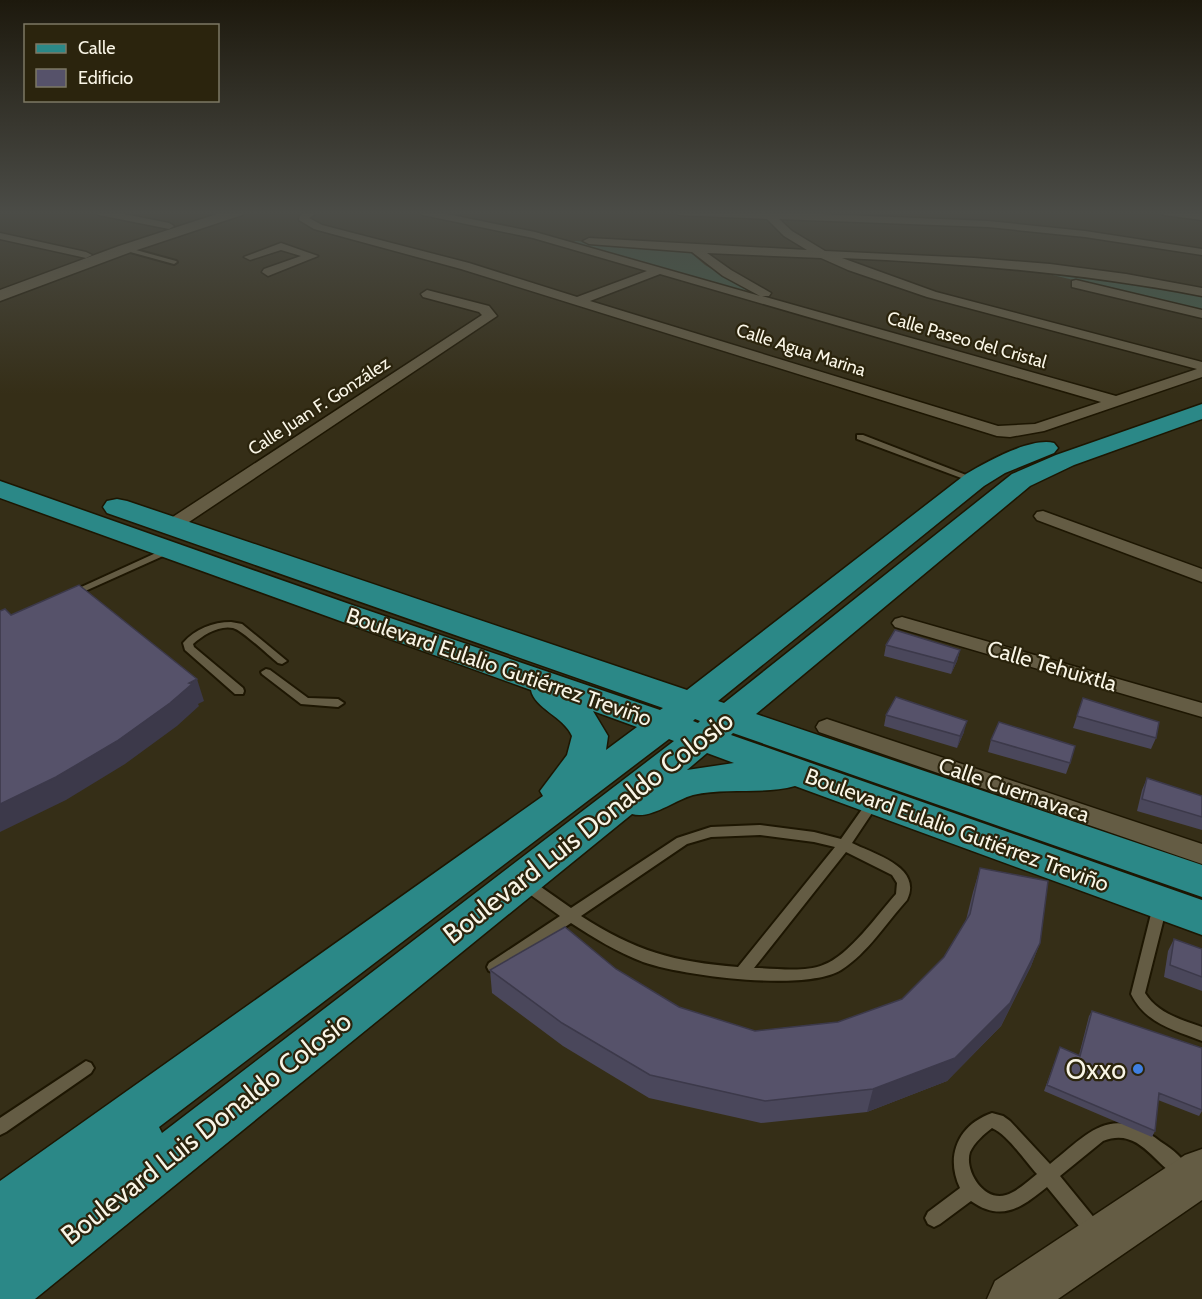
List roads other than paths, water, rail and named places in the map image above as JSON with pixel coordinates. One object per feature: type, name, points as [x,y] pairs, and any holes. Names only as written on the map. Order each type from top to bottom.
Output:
[{"type":"main road","points":[[0,287],[39,273]]},
{"type":"main road","points":[[0,296],[62,273]]},
{"type":"main road","name":"Boulevard Luis Donaldo Colosio","points":[[0,1291],[610,811],[696,721],[975,480],[996,467],[1022,456],[1202,393]]},
{"type":"main road","name":"Boulevard Luis Donaldo Colosio","points":[[0,1214],[525,830],[696,721],[772,683],[1021,480],[1065,460],[1202,411]]},
{"type":"main road","name":"Boulevard Eulalio Gutiérrez Treviño","points":[[0,467],[170,538]]},
{"type":"main road","name":"Boulevard Eulalio Gutiérrez Treviño","points":[[0,489],[170,538],[696,721]]},
{"type":"main road","name":"Boulevard Eulalio Gutiérrez Treviño","points":[[338,597],[531,678],[810,749],[1202,881]]},
{"type":"main road","points":[[525,830],[578,769],[587,753],[590,738],[587,726],[579,716],[531,678]]},
{"type":"main road","points":[[772,683],[770,709],[785,731],[810,749]]},
{"type":"main road","points":[[610,811],[700,780],[747,775],[810,749]]},
{"type":"main road","name":"Boulevard Eulalio Gutiérrez Treviño","points":[[810,749],[874,801],[1202,918]]},
{"type":"main road","points":[[0,1256],[132,1155],[139,1140],[127,1121]]},
{"type":"main road","points":[[1013,1299],[1197,1176]]},
{"type":"street","name":"Calle Agua Marina","points":[[488,273],[985,428],[1010,432],[1038,428],[1202,372]]},
{"type":"street","points":[[580,300],[654,273]]},
{"type":"street","name":"Calle Paseo del Cristal","points":[[664,273],[1115,401]]},
{"type":"street","name":"Calle Paseo del Cristal","points":[[726,273],[771,296],[774,304]]},
{"type":"street","points":[[872,273],[921,291],[1202,366]]},
{"type":"street","points":[[1031,273],[1202,314]]},
{"type":"street","points":[[1085,273],[1202,292]]},
{"type":"street","name":"Calle Juan F. González","points":[[170,538],[488,318],[490,314],[484,309],[427,294]]},
{"type":"street","points":[[1043,516],[1202,576]]},
{"type":"street","name":"Calle Tehuixtla","points":[[902,623],[1202,710]]},
{"type":"street","name":"Calle Cuernavaca","points":[[810,749],[1202,854]]},
{"type":"lane","points":[[860,437],[975,480]]},
{"type":"lane","points":[[64,597],[170,538]]},
{"type":"lane","points":[[239,691],[189,648],[188,643],[194,637],[222,624],[238,626],[282,661]]},
{"type":"lane","points":[[266,672],[305,701],[338,703]]},
{"type":"lane","points":[[741,973],[844,845],[874,801]]},
{"type":"lane","points":[[494,966],[571,916],[682,841],[711,832],[760,830],[814,837],[844,845],[897,871],[903,878],[905,886],[902,896],[843,962],[828,970],[805,975],[741,973],[648,958],[571,916],[521,880]]},
{"type":"lane","points":[[1161,903],[1138,994],[1143,1004],[1152,1012],[1202,1034]]},
{"type":"lane","points":[[0,1127],[86,1068]]},
{"type":"lane","points":[[1101,1239],[1048,1175],[1003,1124],[992,1120],[986,1122],[964,1147],[961,1168],[965,1180],[972,1190],[995,1204],[1006,1204],[1016,1199],[1048,1175],[1097,1135],[1106,1130],[1121,1130],[1154,1145],[1197,1176]]},
{"type":"lane","points":[[934,1218],[972,1190]]},
{"type":"place","name":"Oxxo","points":[[1138,1069]]}]
